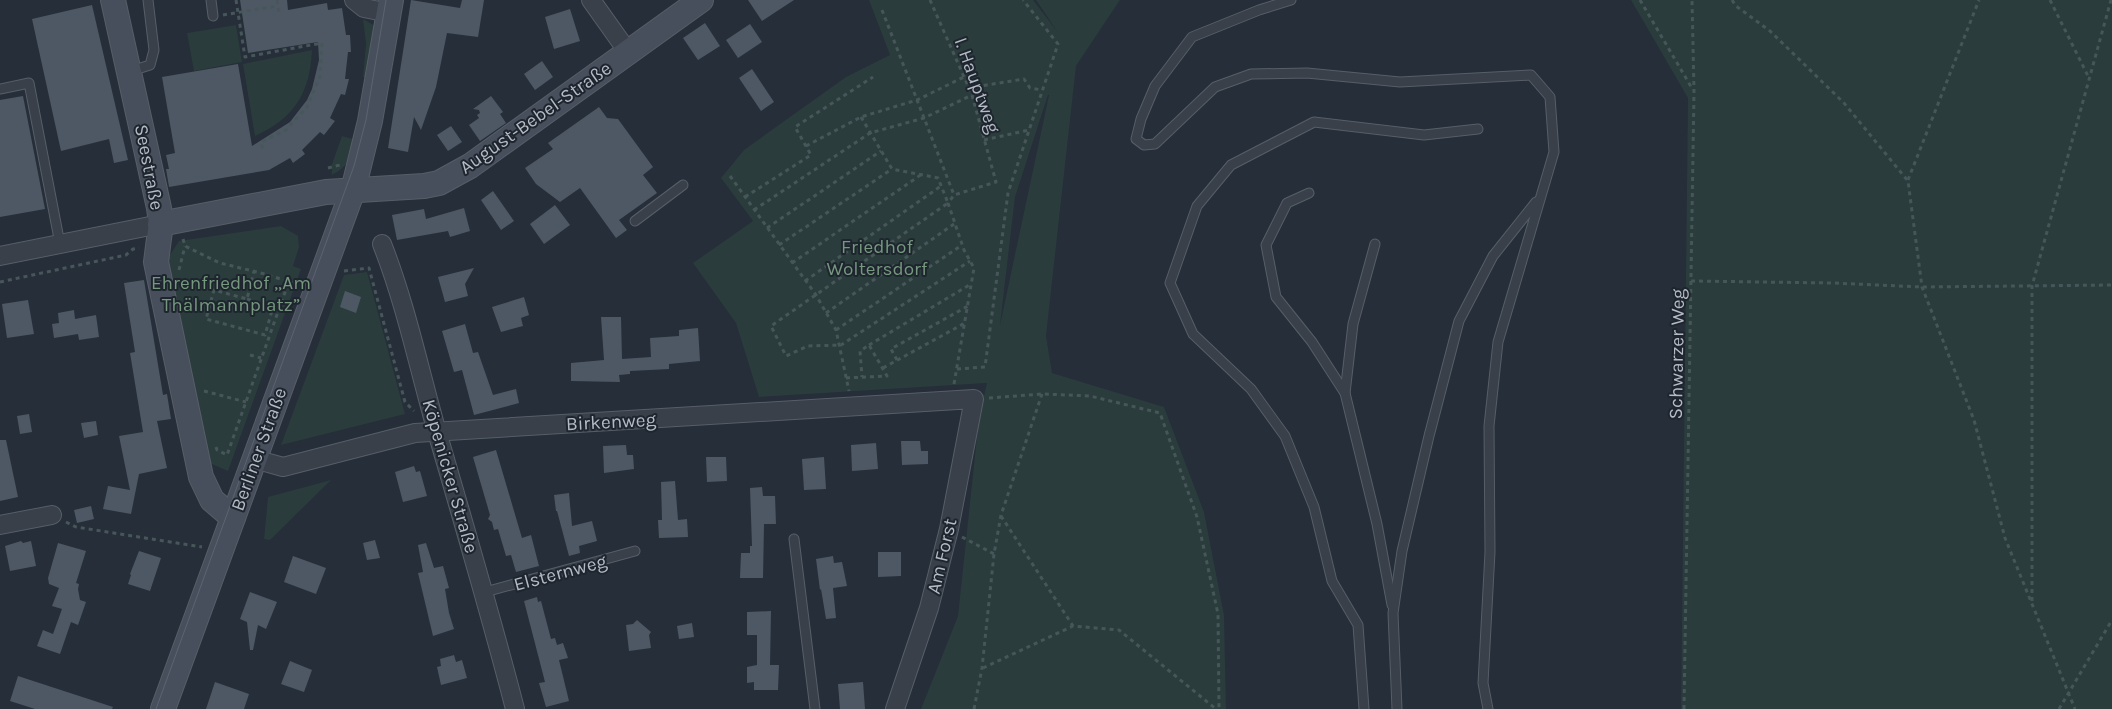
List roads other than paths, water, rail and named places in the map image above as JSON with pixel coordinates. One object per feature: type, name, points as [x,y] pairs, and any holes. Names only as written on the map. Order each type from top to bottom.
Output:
[{"type":"street","name":"Seestraße","points":[[114,0],[131,71],[159,208],[157,267],[201,477],[208,495],[226,512]]},
{"type":"street","points":[[354,0],[364,8],[390,7]]},
{"type":"street","points":[[592,0],[628,52]]},
{"type":"street","name":"August-Bebel-Straße","points":[[159,234],[321,192],[405,188],[439,183],[470,166],[700,0]]},
{"type":"street","name":"Berliner Straße","points":[[163,709],[226,512],[254,459],[353,190],[366,140],[390,7]]},
{"type":"street","points":[[0,256],[60,244],[159,234]]},
{"type":"street","name":"Köpenicker Straße","points":[[382,244],[394,274],[431,432],[485,592],[515,709]]},
{"type":"street","name":"Birkenweg","points":[[254,459],[283,467],[415,433],[974,399]]},
{"type":"street","name":"Am Forst","points":[[895,709],[929,608],[949,529],[974,399]]},
{"type":"street","points":[[0,525],[52,514]]},
{"type":"lane","points":[[131,71],[150,65],[154,50],[148,0]]},
{"type":"lane","points":[[211,0],[213,16]]},
{"type":"lane","points":[[1291,0],[1259,10],[1192,37],[1154,86],[1141,119],[1136,139],[1144,145],[1155,144],[1215,87],[1251,74],[1307,73],[1400,82],[1531,75],[1550,97],[1554,152],[1498,342],[1489,426],[1490,552],[1483,683],[1488,709]]},
{"type":"lane","points":[[0,88],[29,83],[60,244]]},
{"type":"lane","points":[[1364,709],[1358,625],[1332,582],[1314,507],[1285,436],[1251,389],[1193,334],[1170,282],[1197,206],[1231,165],[1314,122],[1424,135],[1478,129]]},
{"type":"lane","points":[[635,221],[683,185]]},
{"type":"lane","points":[[1310,193],[1287,203],[1266,245],[1276,297],[1312,342],[1345,394],[1377,524],[1393,613],[1397,709]]},
{"type":"lane","points":[[1393,613],[1405,541],[1429,436],[1459,321],[1493,256],[1540,198]]},
{"type":"lane","points":[[1345,394],[1353,324],[1375,244]]},
{"type":"lane","points":[[794,539],[815,709]]},
{"type":"lane","name":"Elsternweg","points":[[485,592],[635,551]]},
{"type":"tram line","points":[[156,709],[354,166],[366,120],[386,0]]},
{"type":"park label","name":"Friedhof Woltersdorf","points":[[877,257]]},
{"type":"park label","name":"Ehrenfriedhof „Am Thälmannplatz”","points":[[231,293]]}]
